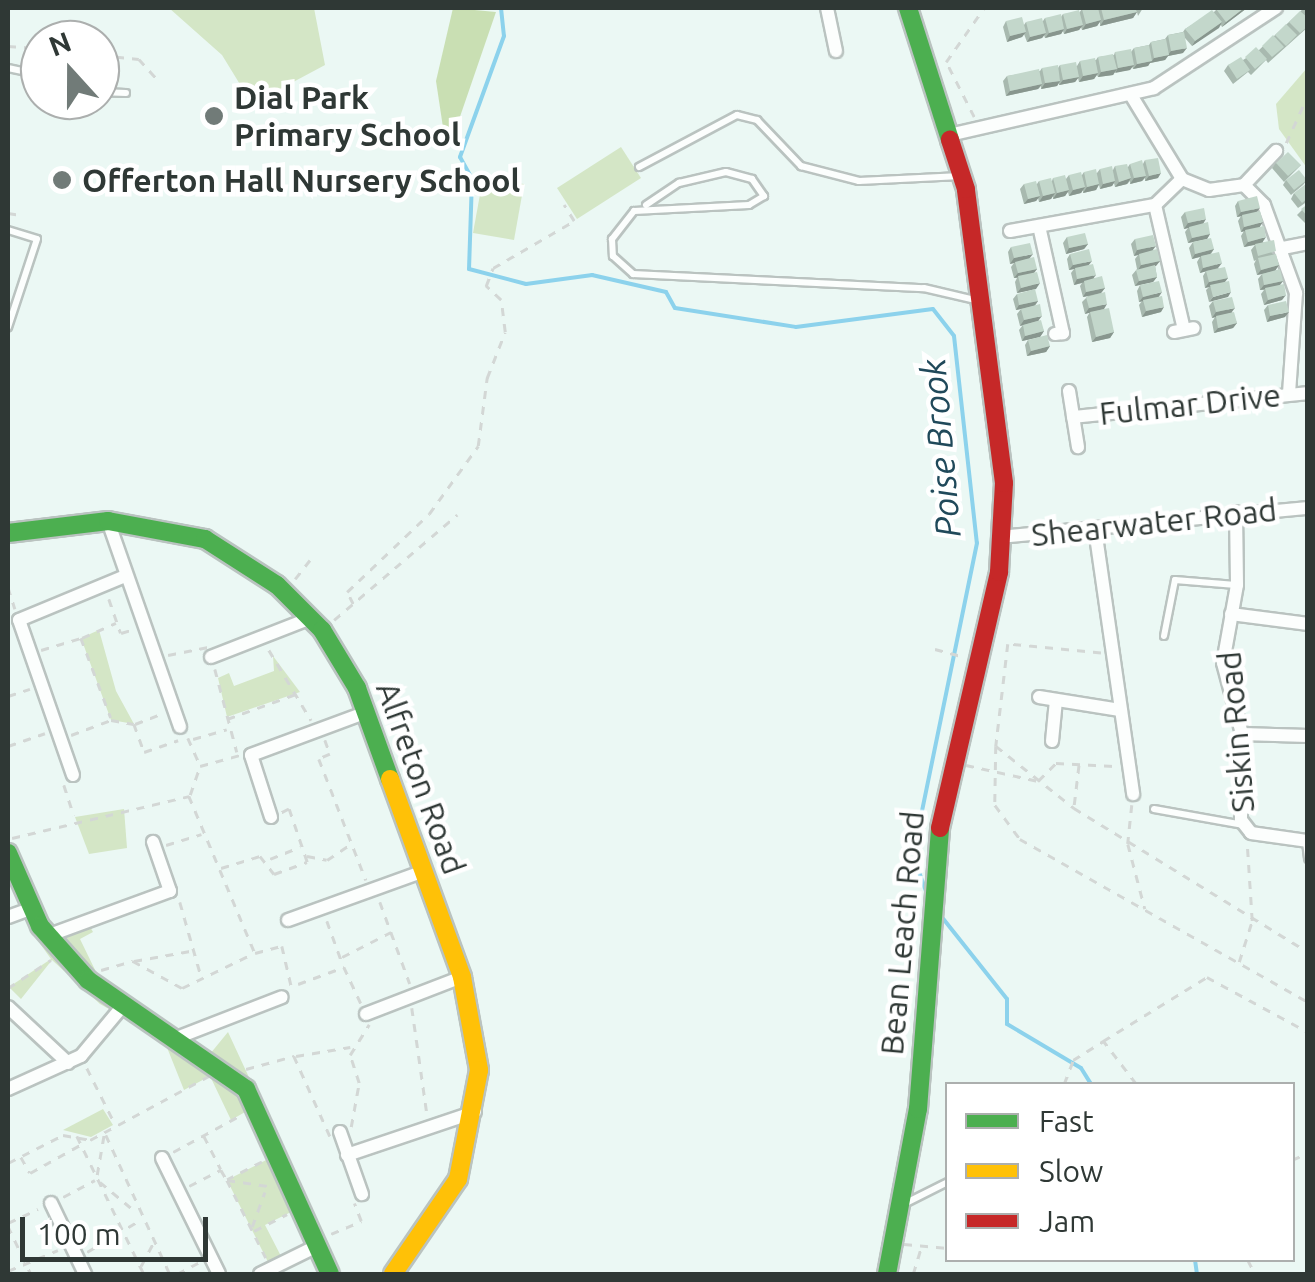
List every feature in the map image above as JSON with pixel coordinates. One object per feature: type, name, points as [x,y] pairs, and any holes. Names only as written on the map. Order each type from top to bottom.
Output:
[{"type":"street","points":[[836,50],[828,9],[844,8]]},
{"type":"street","name":"Bean Leach Road","points":[[887,1274],[918,1109],[932,920],[950,762],[991,597],[1000,537],[1001,446],[962,176],[908,8]]},
{"type":"street","points":[[949,135],[1131,95],[1207,58],[1276,8]]},
{"type":"street","points":[[1131,95],[1182,179],[1209,190],[1244,185],[1276,152]]},
{"type":"street","points":[[1010,231],[1155,204],[1182,179]]},
{"type":"street","points":[[1244,185],[1283,248],[1298,332],[1289,392]]},
{"type":"street","points":[[1155,204],[1184,330]]},
{"type":"street","points":[[1038,226],[1063,334]]},
{"type":"street","points":[[1283,248],[1308,242]]},
{"type":"street","name":"Fulmar Drive","points":[[1069,391],[1078,447]]},
{"type":"street","name":"Fulmar Drive","points":[[1073,417],[1308,393]]},
{"type":"street","name":"Shearwater Road","points":[[1000,537],[1308,508]]},
{"type":"street","name":"Siskin Road","points":[[1236,512],[1237,585],[1223,663],[1242,734],[1245,827],[1306,841]]},
{"type":"street","points":[[108,521],[183,732]]},
{"type":"street","name":"Alfreton Road","points":[[8,533],[108,521],[205,540],[284,592],[316,624],[367,712],[475,1020],[476,1112],[458,1178],[399,1272]]},
{"type":"street","points":[[1095,530],[1120,710],[1135,767],[1133,801]]},
{"type":"street","points":[[74,775],[19,620],[125,576]]},
{"type":"street","points":[[1231,614],[1308,624]]},
{"type":"street","points":[[211,657],[316,624]]},
{"type":"street","points":[[1039,697],[1120,710]]},
{"type":"street","points":[[1052,740],[1056,700]]},
{"type":"street","points":[[271,817],[244,757],[367,712]]},
{"type":"street","points":[[1242,734],[1308,736]]},
{"type":"street","points":[[47,936],[170,890],[154,845]]},
{"type":"street","points":[[8,853],[30,909],[60,953],[121,1008],[179,1038],[227,1070],[255,1107],[330,1274]]},
{"type":"street","points":[[288,920],[424,871]]},
{"type":"street","points":[[8,917],[30,909]]},
{"type":"street","points":[[366,1014],[462,977]]},
{"type":"street","points":[[179,1038],[282,997]]},
{"type":"street","points":[[8,1007],[74,1059]]},
{"type":"street","points":[[8,1089],[74,1059],[121,1008]]},
{"type":"street","points":[[348,1156],[476,1112]]},
{"type":"street","points":[[340,1132],[362,1194]]},
{"type":"street","points":[[162,1158],[219,1274]]},
{"type":"street","points":[[51,1203],[86,1274]]},
{"type":"street","points":[[265,1271],[316,1243]]},
{"type":"lane","points":[[120,93],[126,93]]},
{"type":"lane","points":[[639,166],[738,114],[820,171],[858,181],[962,176]]},
{"type":"lane","points":[[646,204],[749,205],[764,196],[752,179],[726,172],[679,183],[646,204],[612,239],[613,256],[633,274],[924,288],[982,301]]},
{"type":"lane","points":[[8,230],[37,239],[8,327]]},
{"type":"lane","points":[[1164,636],[1176,580],[1237,585]]},
{"type":"lane","points":[[1154,809],[1245,827]]},
{"type":"lane","points":[[1306,841],[1308,860]]},
{"type":"lane","points":[[897,1208],[945,1184]]},
{"type":"path","points":[[982,125],[958,100],[946,62],[984,8]]},
{"type":"path","points":[[120,57],[139,59],[156,78]]},
{"type":"path","points":[[1276,152],[1308,95]]},
{"type":"path","points":[[353,604],[347,592],[429,514],[478,446],[487,378],[505,332],[501,300],[486,286],[493,268],[574,221],[564,205]]},
{"type":"path","points":[[8,214],[21,214]]},
{"type":"path","points":[[316,624],[353,604],[456,516]]},
{"type":"path","points":[[284,592],[310,560]]},
{"type":"path","points":[[103,583],[121,633]]},
{"type":"path","points":[[8,587],[19,620]]},
{"type":"path","points":[[28,654],[117,622]]},
{"type":"path","points":[[81,638],[111,720]]},
{"type":"path","points":[[264,638],[300,692],[330,754],[318,759],[349,844],[391,932],[411,996],[428,1128]]},
{"type":"path","points":[[157,659],[206,640],[227,729],[244,757],[200,766]]},
{"type":"path","points":[[1112,659],[1008,644],[992,770],[995,805],[1020,839],[1308,1002]]},
{"type":"path","points":[[934,648],[965,657]]},
{"type":"path","points":[[8,696],[40,686]]},
{"type":"path","points":[[227,719],[300,692]]},
{"type":"path","points":[[60,740],[111,720],[134,724],[174,710]]},
{"type":"path","points":[[134,724],[144,752],[183,732],[192,738],[200,766],[189,796],[256,953]]},
{"type":"path","points":[[192,738],[227,729]]},
{"type":"path","points":[[8,746],[35,737]]},
{"type":"path","points":[[996,746],[1074,808],[1128,844],[1308,952]]},
{"type":"path","points":[[950,762],[1038,780]]},
{"type":"path","points":[[1074,808],[1079,762]]},
{"type":"path","points":[[1038,780],[1056,763],[1135,767]]},
{"type":"path","points":[[74,775],[63,780],[74,817]]},
{"type":"path","points":[[8,840],[74,817],[189,796]]},
{"type":"path","points":[[1146,910],[1128,844],[1133,801],[1154,809]]},
{"type":"path","points":[[271,817],[289,810],[305,855]]},
{"type":"path","points":[[1245,827],[1252,921],[1237,961],[1308,1002]]},
{"type":"path","points":[[154,845],[203,833]]},
{"type":"path","points":[[269,860],[274,874],[305,855],[327,860],[349,844]]},
{"type":"path","points":[[219,869],[269,860],[302,846]]},
{"type":"path","points":[[170,890],[193,932],[192,950],[203,981]]},
{"type":"path","points":[[8,1163],[77,1136],[105,1132],[227,1070],[351,1048],[372,1032],[322,907]]},
{"type":"path","points":[[341,958],[391,932]]},
{"type":"path","points":[[132,961],[182,988],[256,953],[282,946],[296,984]]},
{"type":"path","points":[[88,980],[132,961],[192,950]]},
{"type":"path","points":[[8,988],[60,953]]},
{"type":"path","points":[[282,997],[296,984],[344,967]]},
{"type":"path","points":[[1064,1082],[1073,1060],[1207,978],[1308,1032]]},
{"type":"path","points":[[1102,1041],[1134,1082]]},
{"type":"path","points":[[294,1056],[326,1138],[354,1126],[351,1048]]},
{"type":"path","points":[[74,1059],[115,1126]]},
{"type":"path","points":[[162,1158],[255,1107]]},
{"type":"path","points":[[97,1179],[105,1132]]},
{"type":"path","points":[[105,1132],[170,1274]]},
{"type":"path","points":[[77,1136],[144,1274]]},
{"type":"path","points":[[204,1136],[252,1230],[265,1271]]},
{"type":"path","points":[[21,1157],[30,1173],[81,1144]]},
{"type":"path","points":[[227,1180],[277,1154]]},
{"type":"path","points":[[179,1191],[222,1170]]},
{"type":"path","points":[[32,1274],[8,1224],[97,1179]]},
{"type":"path","points":[[97,1179],[141,1217]]},
{"type":"path","points":[[227,1180],[265,1191],[289,1180]]},
{"type":"path","points":[[252,1230],[265,1191]]},
{"type":"path","points":[[316,1243],[361,1221],[352,1198],[362,1194]]},
{"type":"path","points":[[252,1230],[301,1207]]},
{"type":"path","points":[[8,1271],[124,1234],[141,1217]]},
{"type":"path","points":[[8,1242],[14,1239]]},
{"type":"path","points":[[140,1268],[154,1242]]},
{"type":"path","points":[[896,1242],[945,1248]]},
{"type":"path","points":[[913,1274],[921,1247]]},
{"type":"path","points":[[179,1274],[211,1257]]},
{"type":"green space","points":[[169,8],[314,8],[325,65],[252,104],[222,55]]},
{"type":"green space","points":[[453,8],[496,12],[453,137],[444,134],[436,81]]},
{"type":"green space","points":[[1307,68],[1307,168],[1279,129],[1276,104]]},
{"type":"green space","points":[[621,147],[641,178],[577,219],[557,188]]},
{"type":"green space","points":[[483,178],[524,184],[514,240],[473,233]]},
{"type":"green space","points":[[99,630],[116,691],[134,724],[111,720],[81,638]]},
{"type":"green space","points":[[273,656],[300,692],[227,717],[218,678],[229,673],[234,686],[274,671]]},
{"type":"green space","points":[[124,809],[127,848],[89,854],[75,817]]},
{"type":"green space","points":[[87,921],[93,932],[80,939],[97,974],[210,1054],[228,1032],[340,1274],[330,1274],[301,1207],[265,1225],[284,1262],[271,1268],[227,1180],[276,1155],[254,1107],[231,1120],[210,1076],[184,1090],[164,1040],[100,1004],[52,960],[21,999],[9,987],[51,959],[31,931],[40,926],[47,936]]},
{"type":"green space","points":[[103,1109],[113,1125],[91,1137],[63,1130]]},
{"type":"building","points":[[1098,8],[1101,20],[1086,24],[1082,9]]},
{"type":"building","points":[[1101,8],[1135,8],[1137,12],[1104,20]]},
{"type":"building","points":[[1218,8],[1244,8],[1226,22]]},
{"type":"building","points":[[1079,10],[1083,25],[1067,29],[1063,14]]},
{"type":"building","points":[[1212,10],[1222,22],[1195,41],[1185,29]]},
{"type":"building","points":[[1300,11],[1308,18],[1308,26],[1300,33],[1289,22]]},
{"type":"building","points":[[1061,14],[1064,29],[1049,33],[1045,18]]},
{"type":"building","points":[[1022,17],[1026,32],[1010,36],[1006,21]]},
{"type":"building","points":[[1042,18],[1046,33],[1030,37],[1026,22]]},
{"type":"building","points":[[1286,24],[1297,35],[1286,46],[1275,35]]},
{"type":"building","points":[[1184,32],[1187,48],[1171,51],[1168,35]]},
{"type":"building","points":[[1273,35],[1284,47],[1272,57],[1262,46]]},
{"type":"building","points":[[1166,39],[1169,55],[1154,58],[1151,42]]},
{"type":"building","points":[[1149,45],[1152,61],[1137,64],[1134,48]]},
{"type":"building","points":[[1256,47],[1267,59],[1255,69],[1245,57]]},
{"type":"building","points":[[1131,49],[1134,65],[1118,68],[1115,52]]},
{"type":"building","points":[[1113,54],[1117,69],[1101,72],[1098,57]]},
{"type":"building","points":[[1241,57],[1250,70],[1237,79],[1228,65]]},
{"type":"building","points":[[1095,58],[1098,73],[1083,76],[1080,61]]},
{"type":"building","points":[[1076,62],[1079,77],[1063,80],[1060,65]]},
{"type":"building","points":[[1058,65],[1060,81],[1045,83],[1042,68]]},
{"type":"building","points":[[1039,69],[1042,84],[1010,91],[1007,76]]},
{"type":"building","points":[[1288,152],[1301,165],[1288,176],[1276,163]]},
{"type":"building","points":[[1158,158],[1161,173],[1149,176],[1145,160]]},
{"type":"building","points":[[1142,160],[1146,176],[1134,178],[1130,164]]},
{"type":"building","points":[[1127,164],[1131,178],[1119,182],[1115,166]]},
{"type":"building","points":[[1112,166],[1115,181],[1103,184],[1100,169]]},
{"type":"building","points":[[1096,169],[1099,184],[1087,187],[1084,172]]},
{"type":"building","points":[[1299,170],[1307,180],[1294,190],[1286,180]]},
{"type":"building","points":[[1081,172],[1085,187],[1073,190],[1069,175]]},
{"type":"building","points":[[1065,175],[1069,190],[1057,193],[1053,178]]},
{"type":"building","points":[[1051,178],[1055,193],[1043,196],[1039,181]]},
{"type":"building","points":[[1036,181],[1040,196],[1028,199],[1024,184]]},
{"type":"building","points":[[1307,183],[1308,198],[1302,203],[1294,193]]},
{"type":"building","points":[[1257,196],[1260,208],[1241,212],[1238,201]]},
{"type":"building","points":[[1204,208],[1206,219],[1188,223],[1185,212]]},
{"type":"building","points":[[1260,211],[1263,222],[1244,227],[1242,215]]},
{"type":"building","points":[[1208,222],[1210,234],[1192,238],[1189,227]]},
{"type":"building","points":[[1264,226],[1266,237],[1248,242],[1245,230]]},
{"type":"building","points":[[1085,233],[1088,244],[1069,248],[1067,237]]},
{"type":"building","points":[[1153,235],[1156,246],[1137,250],[1135,239]]},
{"type":"building","points":[[1211,238],[1214,249],[1195,254],[1193,242]]},
{"type":"building","points":[[1274,240],[1276,251],[1258,256],[1255,244]]},
{"type":"building","points":[[1030,243],[1033,254],[1014,258],[1011,247]]},
{"type":"building","points":[[1089,249],[1092,261],[1073,265],[1070,254]]},
{"type":"building","points":[[1157,249],[1160,261],[1141,265],[1139,254]]},
{"type":"building","points":[[1219,252],[1222,263],[1203,268],[1201,256]]},
{"type":"building","points":[[1276,254],[1279,265],[1261,270],[1258,258]]},
{"type":"building","points":[[1034,257],[1037,269],[1018,273],[1015,262]]},
{"type":"building","points":[[1093,264],[1096,275],[1077,279],[1075,268]]},
{"type":"building","points":[[1155,265],[1157,277],[1139,281],[1136,270]]},
{"type":"building","points":[[1225,267],[1228,278],[1209,282],[1206,271]]},
{"type":"building","points":[[1280,269],[1283,281],[1264,285],[1262,274]]},
{"type":"building","points":[[1037,272],[1040,283],[1021,288],[1018,276]]},
{"type":"building","points":[[1102,276],[1105,288],[1086,292],[1084,281]]},
{"type":"building","points":[[1159,281],[1162,292],[1143,297],[1140,285]]},
{"type":"building","points":[[1229,281],[1231,292],[1213,297],[1210,285]]},
{"type":"building","points":[[1284,284],[1286,295],[1268,300],[1265,288]]},
{"type":"building","points":[[1035,289],[1038,301],[1019,305],[1017,294]]},
{"type":"building","points":[[1105,292],[1107,304],[1089,308],[1086,297]]},
{"type":"building","points":[[1162,296],[1164,307],[1146,311],[1143,300]]},
{"type":"building","points":[[1232,297],[1235,308],[1216,312],[1213,301]]},
{"type":"building","points":[[1286,301],[1289,312],[1270,316],[1268,305]]},
{"type":"building","points":[[1040,304],[1042,316],[1024,320],[1021,309]]},
{"type":"building","points":[[1109,308],[1114,332],[1096,337],[1090,312]]},
{"type":"building","points":[[1234,312],[1237,323],[1218,328],[1216,316]]},
{"type":"building","points":[[1041,320],[1044,331],[1025,336],[1023,325]]},
{"type":"building","points":[[1047,335],[1050,346],[1031,351],[1028,340]]},
{"type":"waterway","name":"Poise Brook","points":[[501,8],[504,36],[460,157],[472,179],[469,269],[526,284],[592,275],[666,292],[675,308],[796,327],[933,309],[954,336],[977,543],[921,815],[919,872],[929,900]]},
{"type":"waterway","name":"Poise Brook","points":[[941,916],[1007,999],[1007,1024],[1081,1068],[1090,1082]]},
{"type":"waterway","name":"Poise Brook","points":[[1195,1262],[1197,1274]]},
{"type":"traffic: fast","points":[[908,8],[950,140]]},
{"type":"traffic: fast","points":[[8,533],[108,521],[205,539],[277,585],[322,630],[357,688],[390,779]]},
{"type":"traffic: fast","points":[[887,1274],[918,1109],[940,828]]},
{"type":"traffic: fast","points":[[8,853],[40,926],[88,980],[246,1089],[330,1274]]},
{"type":"traffic: slow","points":[[390,779],[462,977],[479,1070],[458,1179],[393,1274]]},
{"type":"traffic: jam","points":[[940,828],[999,572],[1004,483],[966,189],[950,140]]},
{"type":"place","name":"Dial Park Primary School","points":[[214,116]]},
{"type":"place","name":"Offerton Hall Nursery School","points":[[62,180]]}]
